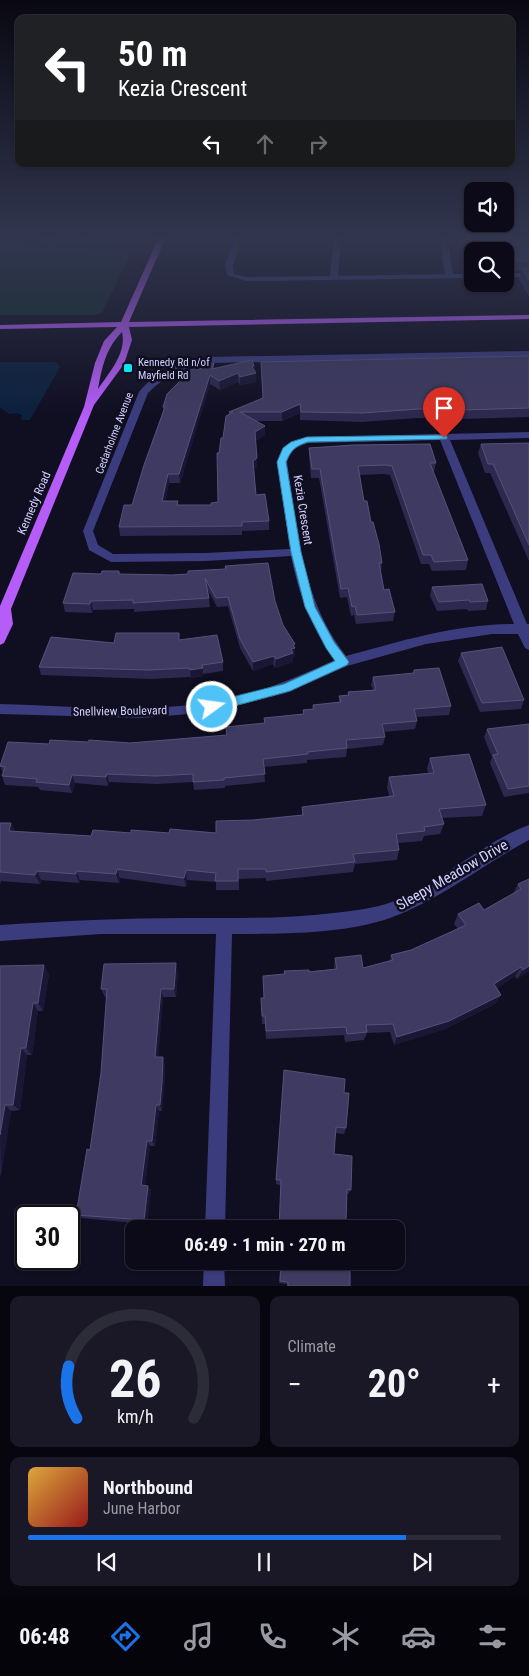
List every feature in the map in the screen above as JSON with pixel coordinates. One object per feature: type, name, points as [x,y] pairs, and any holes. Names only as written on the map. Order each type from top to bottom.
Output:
[{"type":"main road","points":[[124,325],[136,297]]},
{"type":"main road","points":[[0,327],[529,317]]},
{"type":"main road","name":"Kennedy Road","points":[[89,406],[120,364],[128,340],[124,325]]},
{"type":"main road","name":"Kennedy Road","points":[[0,640],[7,624],[2,611],[89,406],[99,363],[108,341],[124,325]]},
{"type":"street","name":"Cedarholme Avenue","points":[[296,552],[205,557],[111,558],[93,547],[88,531],[144,392],[154,380],[178,368],[208,360],[529,354]]},
{"type":"street","points":[[529,435],[444,438],[526,629],[529,645]]},
{"type":"street","name":"Kezia Crescent","points":[[343,662],[330,645],[310,607],[296,552],[282,462],[286,450],[294,444],[307,440],[444,438]]},
{"type":"street","name":"Snellview Boulevard","points":[[0,709],[141,713],[212,707],[286,688],[343,662],[426,640],[492,629],[526,629]]},
{"type":"street","name":"Sleepy Meadow Drive","points":[[0,933],[101,926],[291,926],[357,918],[388,911],[434,889],[473,862],[529,832]]},
{"type":"street","points":[[215,1220],[224,927]]},
{"type":"street","points":[[214,1270],[214,1286]]},
{"type":"green space","points":[[0,297],[110,297],[102,313],[95,315],[0,315]]},
{"type":"water","points":[[0,362],[50,362],[57,363],[60,367],[30,420],[21,420],[22,415],[17,413],[9,414],[0,407]]},
{"type":"building","points":[[529,356],[529,408],[462,410],[463,412],[449,413],[448,409],[362,413],[301,412],[300,404],[282,412],[240,412],[265,426],[255,432],[257,458],[253,461],[256,495],[265,494],[269,521],[242,522],[242,526],[119,527],[124,505],[132,505],[165,407],[163,407],[167,394],[183,378],[180,375],[195,368],[197,370],[214,363],[212,369],[252,360],[254,366],[252,367],[256,373],[240,377],[238,373],[219,381],[210,375],[179,474],[168,474],[162,501],[178,501],[177,505],[211,505],[211,503],[218,502],[217,453],[219,453],[221,438],[223,438],[226,416],[233,412],[229,412],[263,398],[261,362]]},
{"type":"building","points":[[529,443],[529,545],[493,464],[488,464],[481,444]]},
{"type":"building","points":[[430,444],[436,463],[430,463],[468,560],[434,562],[431,555],[423,555],[392,466],[358,466],[364,501],[367,501],[371,522],[373,522],[379,544],[382,563],[379,563],[384,590],[389,589],[395,612],[357,615],[355,606],[352,607],[348,588],[341,589],[320,469],[312,469],[309,448],[353,445]]},
{"type":"building","points":[[268,563],[275,601],[283,625],[295,644],[293,645],[295,648],[291,649],[293,653],[276,659],[274,656],[253,662],[240,639],[228,597],[216,598],[205,578],[209,598],[133,603],[133,600],[91,601],[90,604],[63,603],[73,573],[101,574],[102,571],[119,571],[119,574],[172,575],[188,574],[188,571],[226,569],[225,566]]},
{"type":"building","points":[[482,584],[488,601],[439,602],[432,587]]},
{"type":"building","points":[[116,633],[179,633],[179,640],[217,635],[223,662],[202,665],[203,668],[190,670],[189,668],[149,670],[39,667],[51,637],[114,643]]},
{"type":"building","points":[[502,647],[524,700],[482,703],[461,653]]},
{"type":"building","points":[[439,668],[451,706],[414,709],[417,721],[382,724],[385,737],[346,740],[347,748],[263,759],[265,774],[193,782],[193,774],[156,776],[107,774],[106,777],[72,775],[69,785],[36,782],[37,779],[2,776],[5,767],[0,766],[8,742],[49,744],[50,740],[88,742],[89,740],[130,743],[227,735],[226,727],[265,723],[264,718],[304,714],[303,710],[314,709],[313,705],[341,702],[339,696],[349,695],[348,692],[376,690],[373,677],[414,673],[414,670]]},
{"type":"building","points":[[529,724],[529,786],[508,789],[493,755],[498,754],[487,729]]},
{"type":"building","points":[[469,754],[486,805],[439,809],[444,824],[424,827],[425,831],[396,834],[399,850],[353,854],[355,862],[266,872],[266,869],[238,869],[238,881],[215,881],[216,873],[186,870],[184,878],[117,869],[116,874],[76,871],[76,874],[37,871],[35,875],[0,872],[0,823],[11,823],[9,831],[91,836],[93,830],[169,833],[170,829],[216,833],[216,821],[253,820],[303,815],[302,807],[394,796],[389,777],[434,773],[430,758]]},
{"type":"building","points":[[529,879],[529,966],[523,970],[521,967],[494,984],[501,995],[449,1021],[397,1037],[393,1024],[366,1025],[367,1032],[347,1034],[346,1027],[266,1031],[265,1016],[262,1016],[261,998],[264,998],[263,976],[285,974],[284,971],[309,970],[309,972],[337,969],[335,958],[361,955],[363,968],[393,960],[391,955],[411,950],[466,925],[458,914],[479,903],[484,910],[521,889],[518,884]]},
{"type":"building","points":[[176,963],[174,989],[161,989],[155,1057],[163,1057],[162,1083],[160,1105],[156,1105],[152,1141],[147,1141],[141,1185],[148,1186],[144,1220],[80,1215],[80,1205],[78,1205],[87,1149],[90,1150],[101,1073],[107,989],[101,989],[104,964]]},
{"type":"building","points":[[44,965],[38,1003],[33,1003],[26,1048],[21,1048],[13,1105],[5,1105],[0,1135],[0,966]]},
{"type":"building","points":[[284,1070],[345,1079],[344,1093],[349,1093],[346,1128],[336,1127],[334,1154],[352,1156],[351,1190],[347,1189],[346,1220],[279,1220],[281,1180],[276,1180]]},
{"type":"building","points":[[281,1270],[350,1270],[350,1286],[288,1286],[288,1282],[280,1281]]},
{"type":"place","name":"Kennedy Rd n/of Mayfield Rd","points":[[128,368]]},
{"type":"route","points":[[212,707],[286,688],[343,662],[330,645],[310,607],[296,552],[282,462],[286,450],[294,444],[307,440],[444,438]]}]
